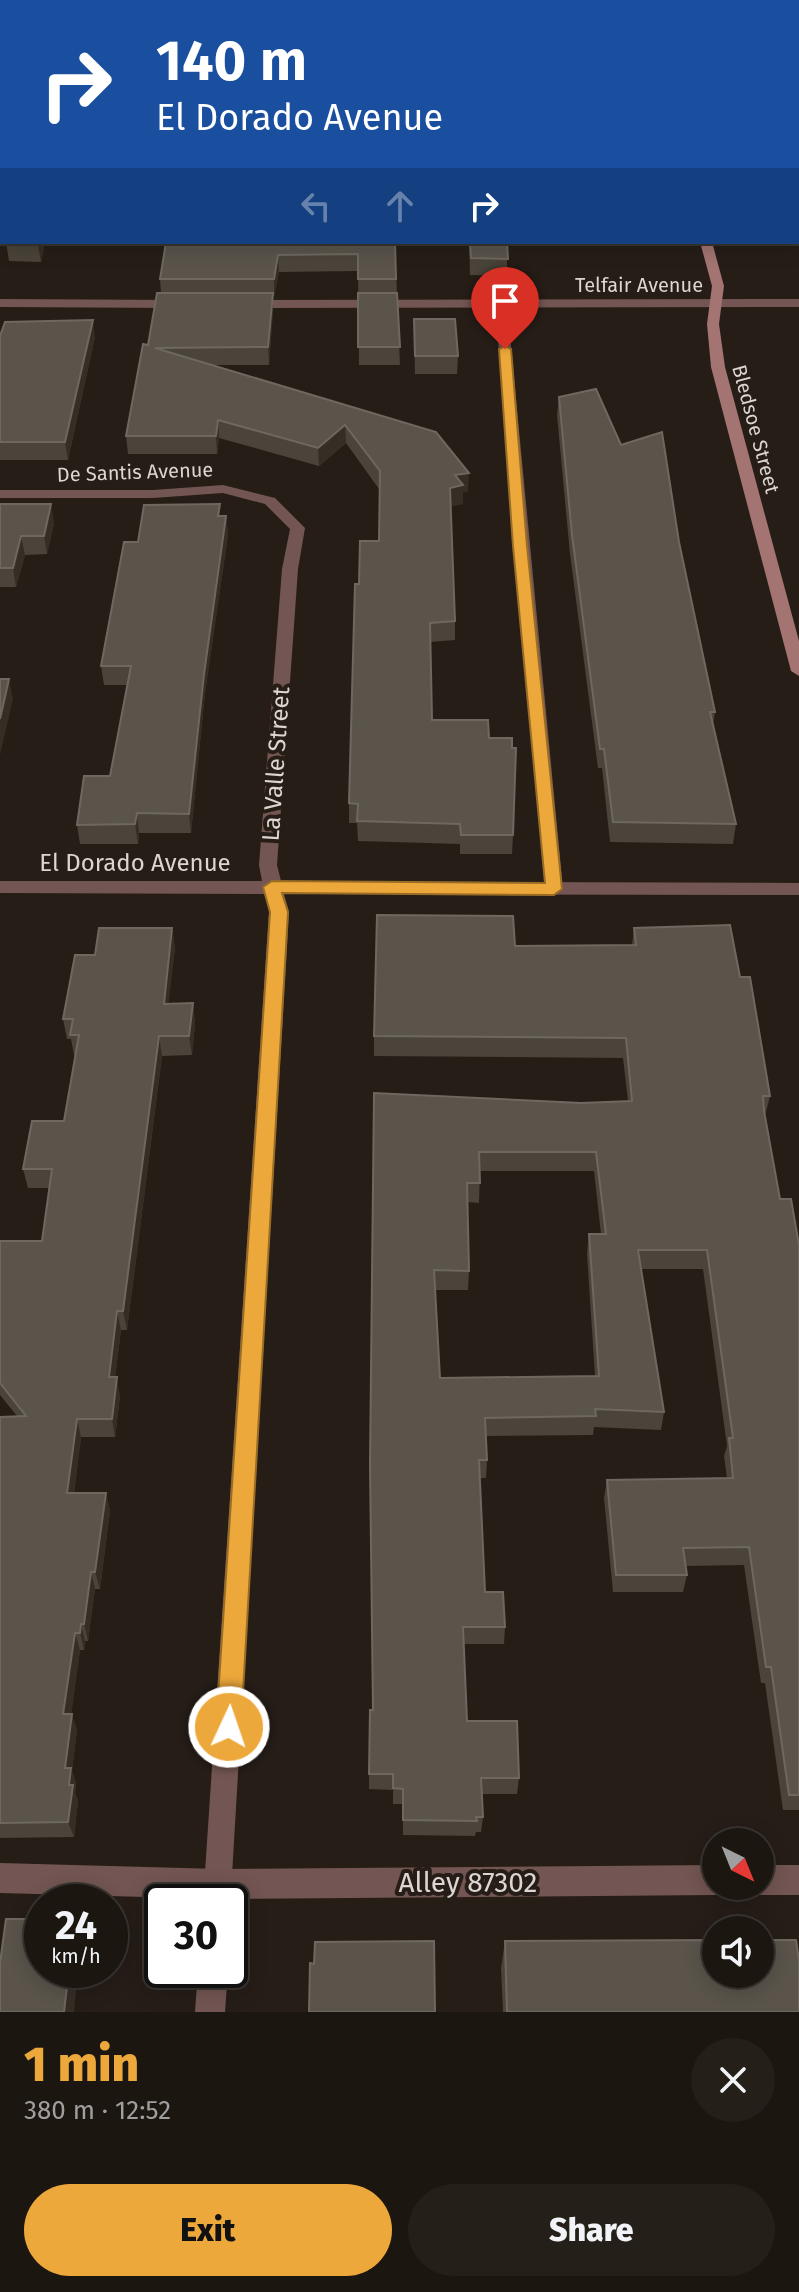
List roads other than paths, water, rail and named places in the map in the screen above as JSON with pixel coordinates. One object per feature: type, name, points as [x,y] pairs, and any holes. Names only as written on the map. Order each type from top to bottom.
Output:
[{"type":"street","name":"Bledsoe Street","points":[[707,244],[718,286],[713,334],[718,367],[799,671]]},
{"type":"street","points":[[0,303],[186,304]]},
{"type":"street","name":"Telfair Avenue","points":[[233,304],[799,303]]},
{"type":"street","points":[[501,305],[519,530],[554,889]]},
{"type":"street","name":"De Santis Avenue","points":[[0,494],[153,494],[223,489],[270,501]]},
{"type":"street","name":"La Valle Street","points":[[219,1884],[279,912],[268,865],[289,585],[298,528],[270,501]]},
{"type":"street","name":"El Dorado Avenue","points":[[0,887],[799,889]]},
{"type":"street","name":"Alley 87302","points":[[0,1878],[144,1888]]},
{"type":"street","name":"Alley 87302","points":[[248,1892],[702,1880]]},
{"type":"street","points":[[774,1880],[799,1880]]},
{"type":"street","points":[[210,2012],[212,1988]]}]
